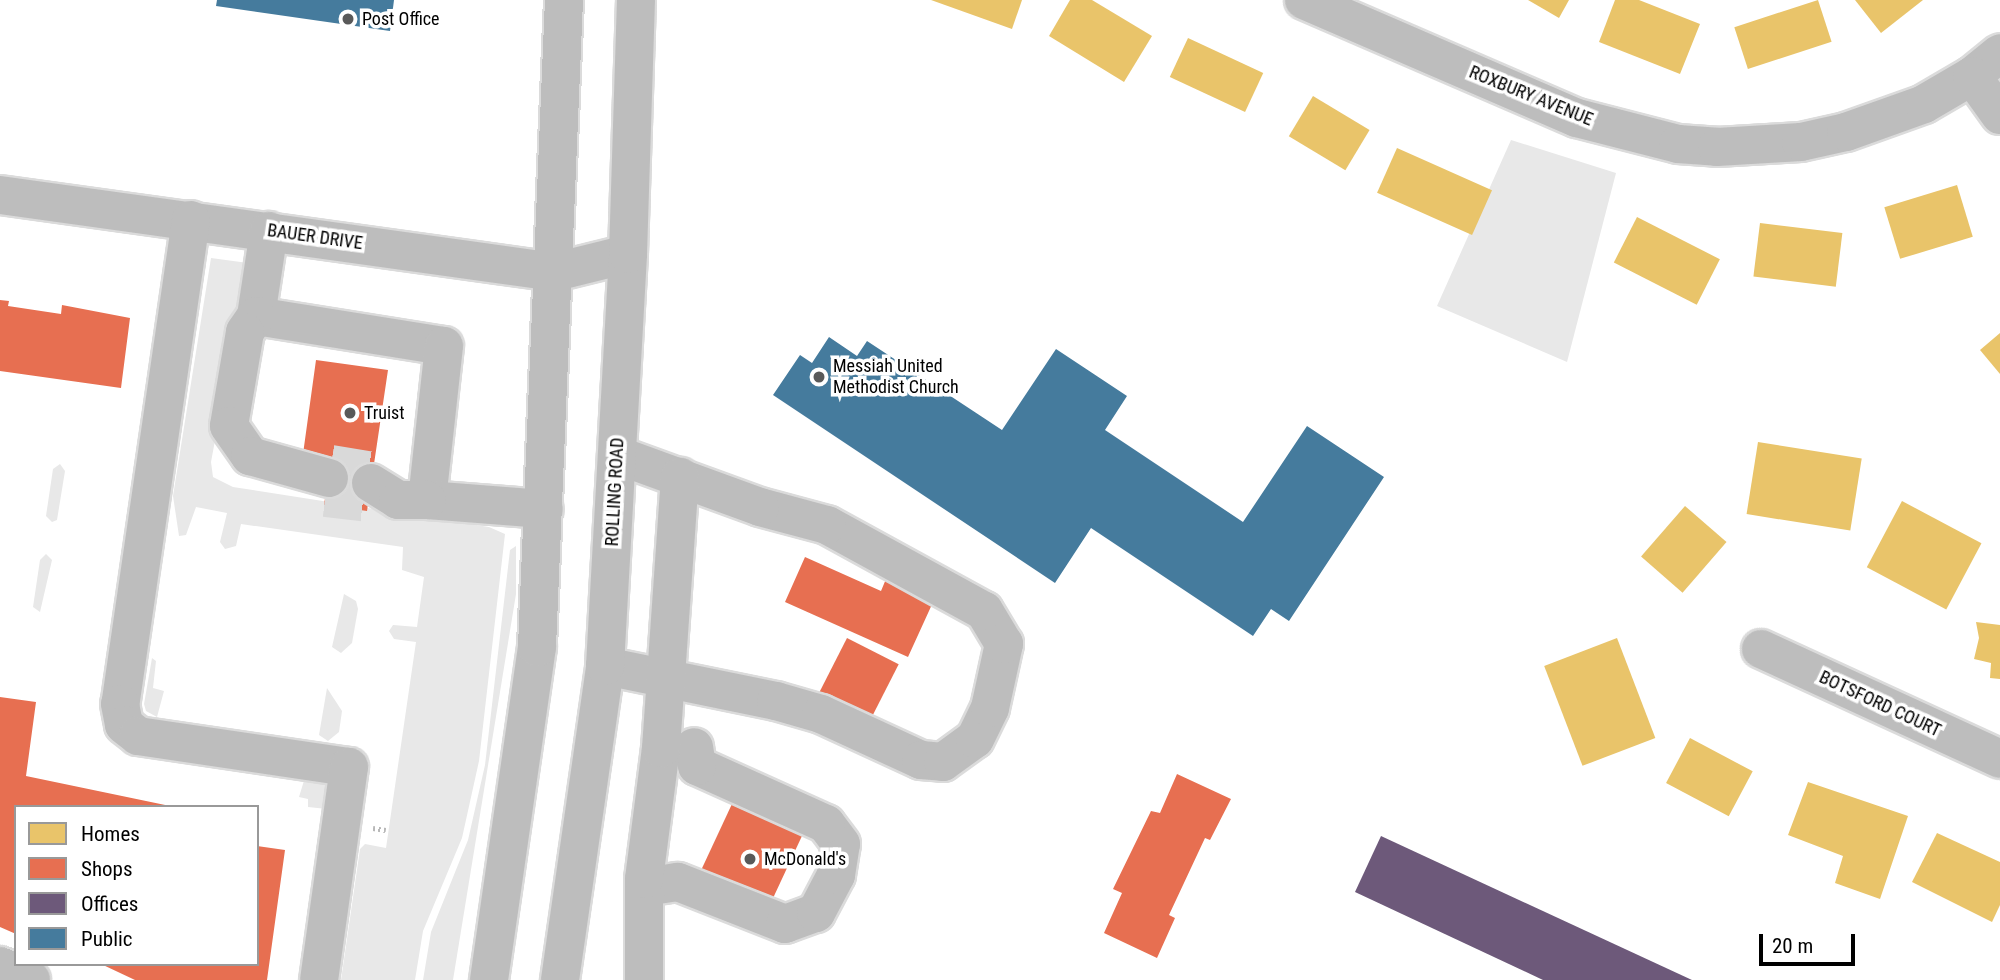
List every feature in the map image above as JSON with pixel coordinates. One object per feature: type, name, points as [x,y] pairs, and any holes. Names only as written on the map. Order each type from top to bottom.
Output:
[{"type":"main road","points":[[489,980],[537,647],[555,272],[564,0]]},
{"type":"main road","name":"ROLLING ROAD","points":[[559,980],[606,666],[628,254],[636,0]]},
{"type":"main road","name":"ROXBURY AVENUE","points":[[1304,0],[1577,118],[1678,144],[1757,147],[1846,132],[1924,104],[1986,65]]},
{"type":"main road","points":[[1986,65],[2000,115]]},
{"type":"main road","name":"BAUER DRIVE","points":[[0,195],[555,272],[628,254]]},
{"type":"main road","points":[[191,220],[120,704],[124,725],[138,736],[349,767],[318,980]]},
{"type":"main road","points":[[270,231],[256,316],[245,332],[229,426],[250,456],[328,480]]},
{"type":"main road","points":[[256,316],[444,345],[427,500]]},
{"type":"main road","points":[[606,666],[821,714],[884,746],[921,760],[943,762],[975,739],[990,708],[1004,644],[984,611],[827,525],[617,455]]},
{"type":"main road","points":[[652,976],[644,879],[666,680],[680,477]]},
{"type":"main road","points":[[375,488],[398,500],[544,509]]},
{"type":"main road","name":"BOTSFORD COURT","points":[[1761,649],[2000,760]]},
{"type":"main road","points":[[658,885],[678,881],[785,924],[816,912],[836,874],[841,844],[827,824],[697,766],[694,747]]},
{"type":"main road","points":[[0,966],[31,980]]},
{"type":"shaded area","points":[[1511,140],[1616,173],[1567,362],[1437,306]]},
{"type":"shaded area","points":[[211,258],[248,263],[211,462],[213,477],[233,487],[489,527],[505,534],[479,761],[462,838],[423,931],[415,980],[341,980],[360,849],[365,844],[386,848],[416,642],[394,639],[389,631],[393,625],[417,627],[424,577],[402,570],[403,547],[241,524],[236,546],[225,549],[220,542],[227,513],[196,507],[186,535],[179,536],[173,496]]},
{"type":"shaded area","points":[[60,464],[65,471],[57,520],[52,522],[46,516],[53,469]]},
{"type":"shaded area","points":[[516,546],[516,594],[453,980],[423,980],[431,932],[468,840],[485,765],[510,550]]},
{"type":"shaded area","points":[[46,554],[52,560],[40,612],[33,607],[40,560]]},
{"type":"shaded area","points":[[344,594],[356,601],[358,609],[352,643],[341,653],[332,647]]},
{"type":"shaded area","points":[[152,658],[156,661],[153,688],[164,691],[157,717],[146,711],[144,704]]},
{"type":"shaded area","points":[[327,688],[342,711],[339,732],[328,741],[319,735]]},
{"type":"shaded area","points":[[306,774],[327,781],[327,809],[308,807],[308,799],[299,797]]},
{"type":"building: Homes","points":[[931,0],[1022,0],[1012,29]]},
{"type":"building: Homes","points":[[1070,0],[1092,0],[1152,36],[1124,82],[1049,36]]},
{"type":"building: Homes","points":[[1528,0],[1569,0],[1559,18]]},
{"type":"building: Homes","points":[[1615,0],[1639,0],[1700,24],[1680,74],[1599,42]]},
{"type":"building: Homes","points":[[1818,0],[1832,42],[1748,69],[1734,27]]},
{"type":"building: Homes","points":[[1855,0],[1923,0],[1881,33]]},
{"type":"building: Homes","points":[[1188,38],[1263,73],[1245,112],[1170,77]]},
{"type":"building: Homes","points":[[1313,96],[1370,130],[1345,170],[1289,136]]},
{"type":"building: Homes","points":[[1397,148],[1492,190],[1472,235],[1377,193]]},
{"type":"building: Homes","points":[[1957,185],[1973,237],[1900,259],[1884,207]]},
{"type":"building: Homes","points":[[1637,217],[1720,259],[1697,305],[1614,262]]},
{"type":"building: Homes","points":[[1760,223],[1842,233],[1836,287],[1753,277]]},
{"type":"building: Homes","points":[[2000,333],[2000,374],[1980,350]]},
{"type":"building: Homes","points":[[1758,442],[1862,458],[1850,531],[1747,514]]},
{"type":"building: Homes","points":[[1902,501],[1981,543],[1946,609],[1867,567]]},
{"type":"building: Homes","points":[[1685,506],[1727,542],[1683,593],[1641,557]]},
{"type":"building: Homes","points":[[1976,622],[2000,625],[2000,679],[1990,678],[1991,663],[1974,659],[1979,638]]},
{"type":"building: Homes","points":[[1617,638],[1655,738],[1583,766],[1544,666]]},
{"type":"building: Homes","points":[[1690,738],[1753,771],[1729,816],[1666,783]]},
{"type":"building: Homes","points":[[1808,782],[1908,816],[1880,899],[1835,883],[1843,856],[1788,835]]},
{"type":"building: Homes","points":[[1937,833],[2000,862],[2000,905],[1992,922],[1912,882]]},
{"type":"building: Shops","points":[[0,300],[9,301],[8,306],[61,314],[62,305],[130,318],[121,388],[0,371]]},
{"type":"building: Shops","points":[[316,360],[388,370],[367,511],[324,505],[331,458],[303,454]]},
{"type":"building: Shops","points":[[805,557],[881,591],[891,567],[939,589],[908,657],[785,602]]},
{"type":"building: Shops","points":[[847,638],[899,664],[868,724],[817,698]]},
{"type":"building: Shops","points":[[0,697],[36,702],[26,776],[165,805],[14,805],[14,933],[0,927]]},
{"type":"building: Shops","points":[[1177,774],[1231,799],[1210,840],[1205,838],[1169,915],[1175,918],[1157,958],[1104,933],[1122,893],[1113,889],[1151,811],[1160,813]]},
{"type":"building: Shops","points":[[738,791],[808,824],[767,911],[697,879]]},
{"type":"building: Shops","points":[[259,846],[285,850],[267,980],[135,980],[105,966],[259,966]]},
{"type":"building: Offices","points":[[1381,836],[1692,980],[1543,980],[1355,892]]},
{"type":"building: Public","name":"Post Office","points":[[217,0],[394,0],[390,31],[216,6]]},
{"type":"building: Public","points":[[829,337],[857,356],[867,341],[1002,430],[1056,349],[1127,396],[1105,430],[1243,522],[1307,426],[1384,477],[1289,621],[1271,609],[1253,636],[1091,528],[1055,583],[773,395],[800,355],[812,363]]},
{"type":"tunnel","points":[[331,464],[373,471]]},
{"type":"tunnel","points":[[325,498],[368,503]]},
{"type":"place","name":"Post Office","points":[[348,19]]},
{"type":"place","name":"Messiah United Methodist Church","points":[[819,377]]},
{"type":"place","name":"Truist","points":[[350,413]]},
{"type":"place","name":"McDonald's","points":[[750,859]]}]
